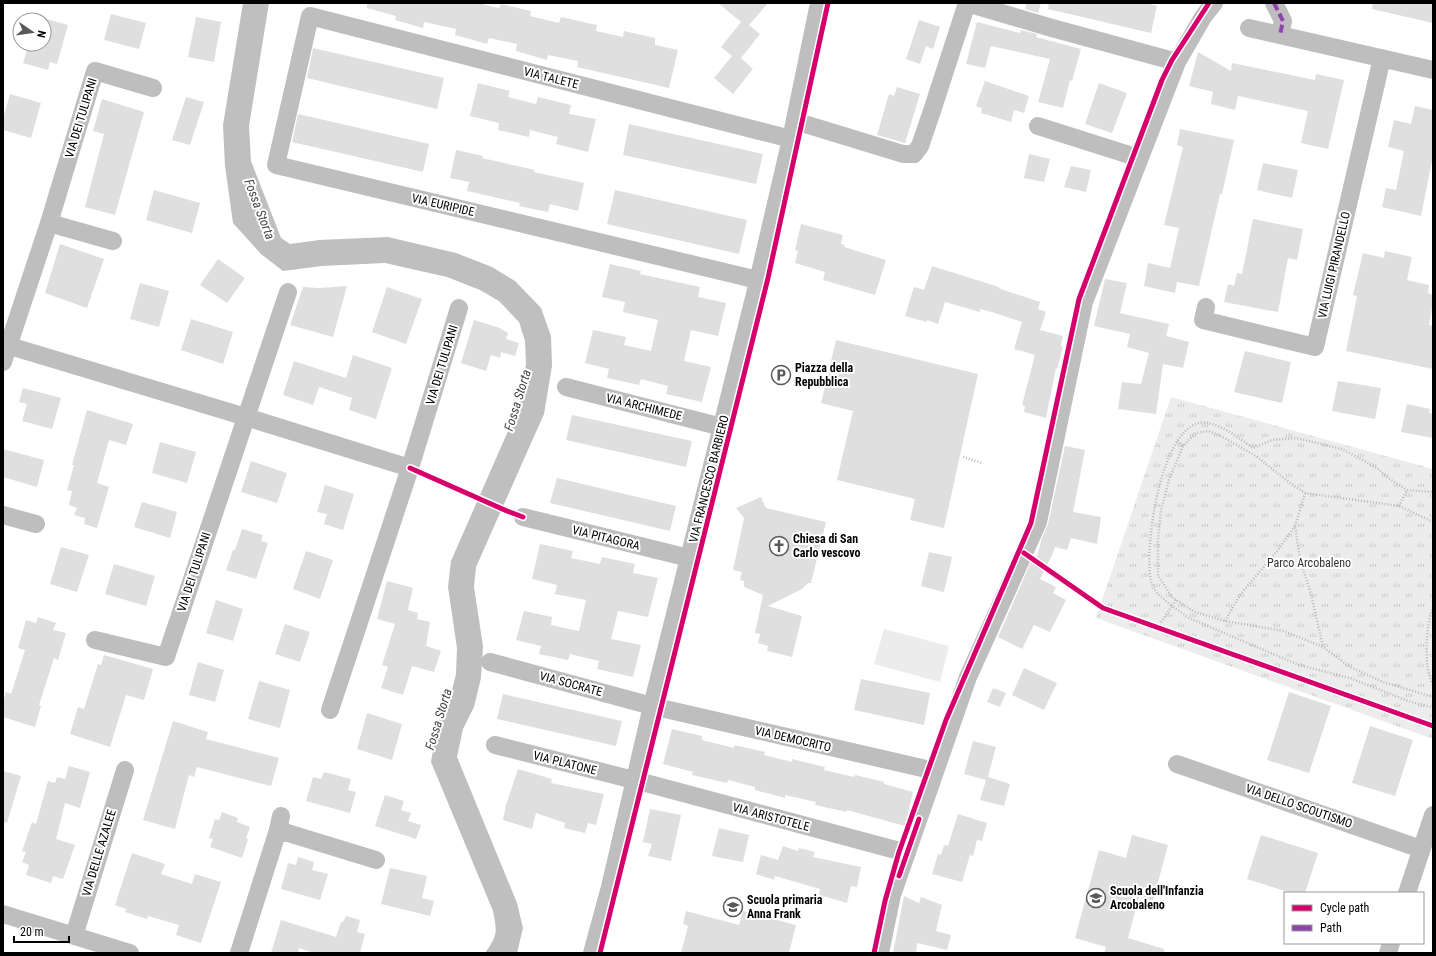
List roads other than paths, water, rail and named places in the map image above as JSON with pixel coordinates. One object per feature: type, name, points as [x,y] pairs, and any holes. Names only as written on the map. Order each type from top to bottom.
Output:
[{"type":"street","name":"VIA FRANCESCO BARBIERO","points":[[592,953],[610,888],[652,706],[758,280],[795,121],[819,3]]},
{"type":"street","points":[[795,121],[903,154],[914,154],[920,146],[967,3],[1177,62]]},
{"type":"street","points":[[880,953],[892,895],[968,677],[1038,522],[1084,302],[1177,62],[1203,17],[1214,3]]},
{"type":"street","points":[[1274,3],[1283,21],[1280,35]]},
{"type":"street","name":"VIA TALETE","points":[[310,16],[791,139]]},
{"type":"street","name":"VIA EURIPIDE","points":[[310,16],[276,165],[758,280]]},
{"type":"street","points":[[1249,28],[1433,70]]},
{"type":"street","name":"VIA LUIGI PIRANDELLO","points":[[1206,307],[1203,320],[1315,347],[1382,58]]},
{"type":"street","name":"VIA DEI TULIPANI","points":[[152,88],[96,71],[49,223],[5,351],[246,417],[410,468]]},
{"type":"street","points":[[1038,126],[1139,158]]},
{"type":"street","points":[[49,223],[113,241]]},
{"type":"street","name":"VIA DEI TULIPANI","points":[[94,640],[166,657],[288,292]]},
{"type":"street","name":"VIA DEI TULIPANI","points":[[330,710],[410,468],[460,308]]},
{"type":"street","name":"VIA ARCHIMEDE","points":[[566,387],[722,426]]},
{"type":"street","points":[[3,515],[36,524]]},
{"type":"street","name":"VIA PITAGORA","points":[[523,517],[689,558]]},
{"type":"street","name":"VIA SOCRATE","points":[[490,662],[652,706]]},
{"type":"street","name":"VIA DEMOCRITO","points":[[652,706],[935,771]]},
{"type":"street","name":"VIA PLATONE","points":[[495,745],[635,780]]},
{"type":"street","name":"VIA DELLO SCOUTISMO","points":[[1177,764],[1421,848]]},
{"type":"street","name":"VIA DELLE AZALEE","points":[[74,936],[125,770]]},
{"type":"street","name":"VIA ARISTOTELE","points":[[635,780],[907,854]]},
{"type":"street","points":[[1407,892],[1433,815]]},
{"type":"street","points":[[239,953],[280,823],[376,860]]},
{"type":"street","points":[[3,914],[130,953]]},
{"type":"water","name":"Fossa Storta","points":[[243,3],[269,3],[249,126],[251,161],[281,238],[290,244],[319,240],[388,237],[456,253],[492,267],[515,281],[541,308],[551,336],[552,366],[544,414],[476,567],[474,587],[483,646],[481,678],[474,707],[463,729],[457,757],[517,903],[523,928],[517,953],[485,953],[492,942],[496,929],[493,911],[431,762],[438,721],[450,698],[456,674],[457,648],[448,587],[451,561],[519,406],[526,364],[525,341],[519,322],[499,301],[480,290],[447,277],[385,263],[322,266],[283,271],[261,254],[233,223],[225,166],[223,125]]},
{"type":"place","name":"Piazza della Repubblica","points":[[781,375]]},
{"type":"place","name":"Chiesa di San Carlo vescovo","points":[[779,546]]},
{"type":"place","name":"Scuola dell'Infanzia Arcobaleno","points":[[1096,898]]},
{"type":"place","name":"Scuola primaria Anna Frank","points":[[733,907]]},
{"type":"park label","name":"Parco Arcobaleno","points":[[1309,563]]}]
